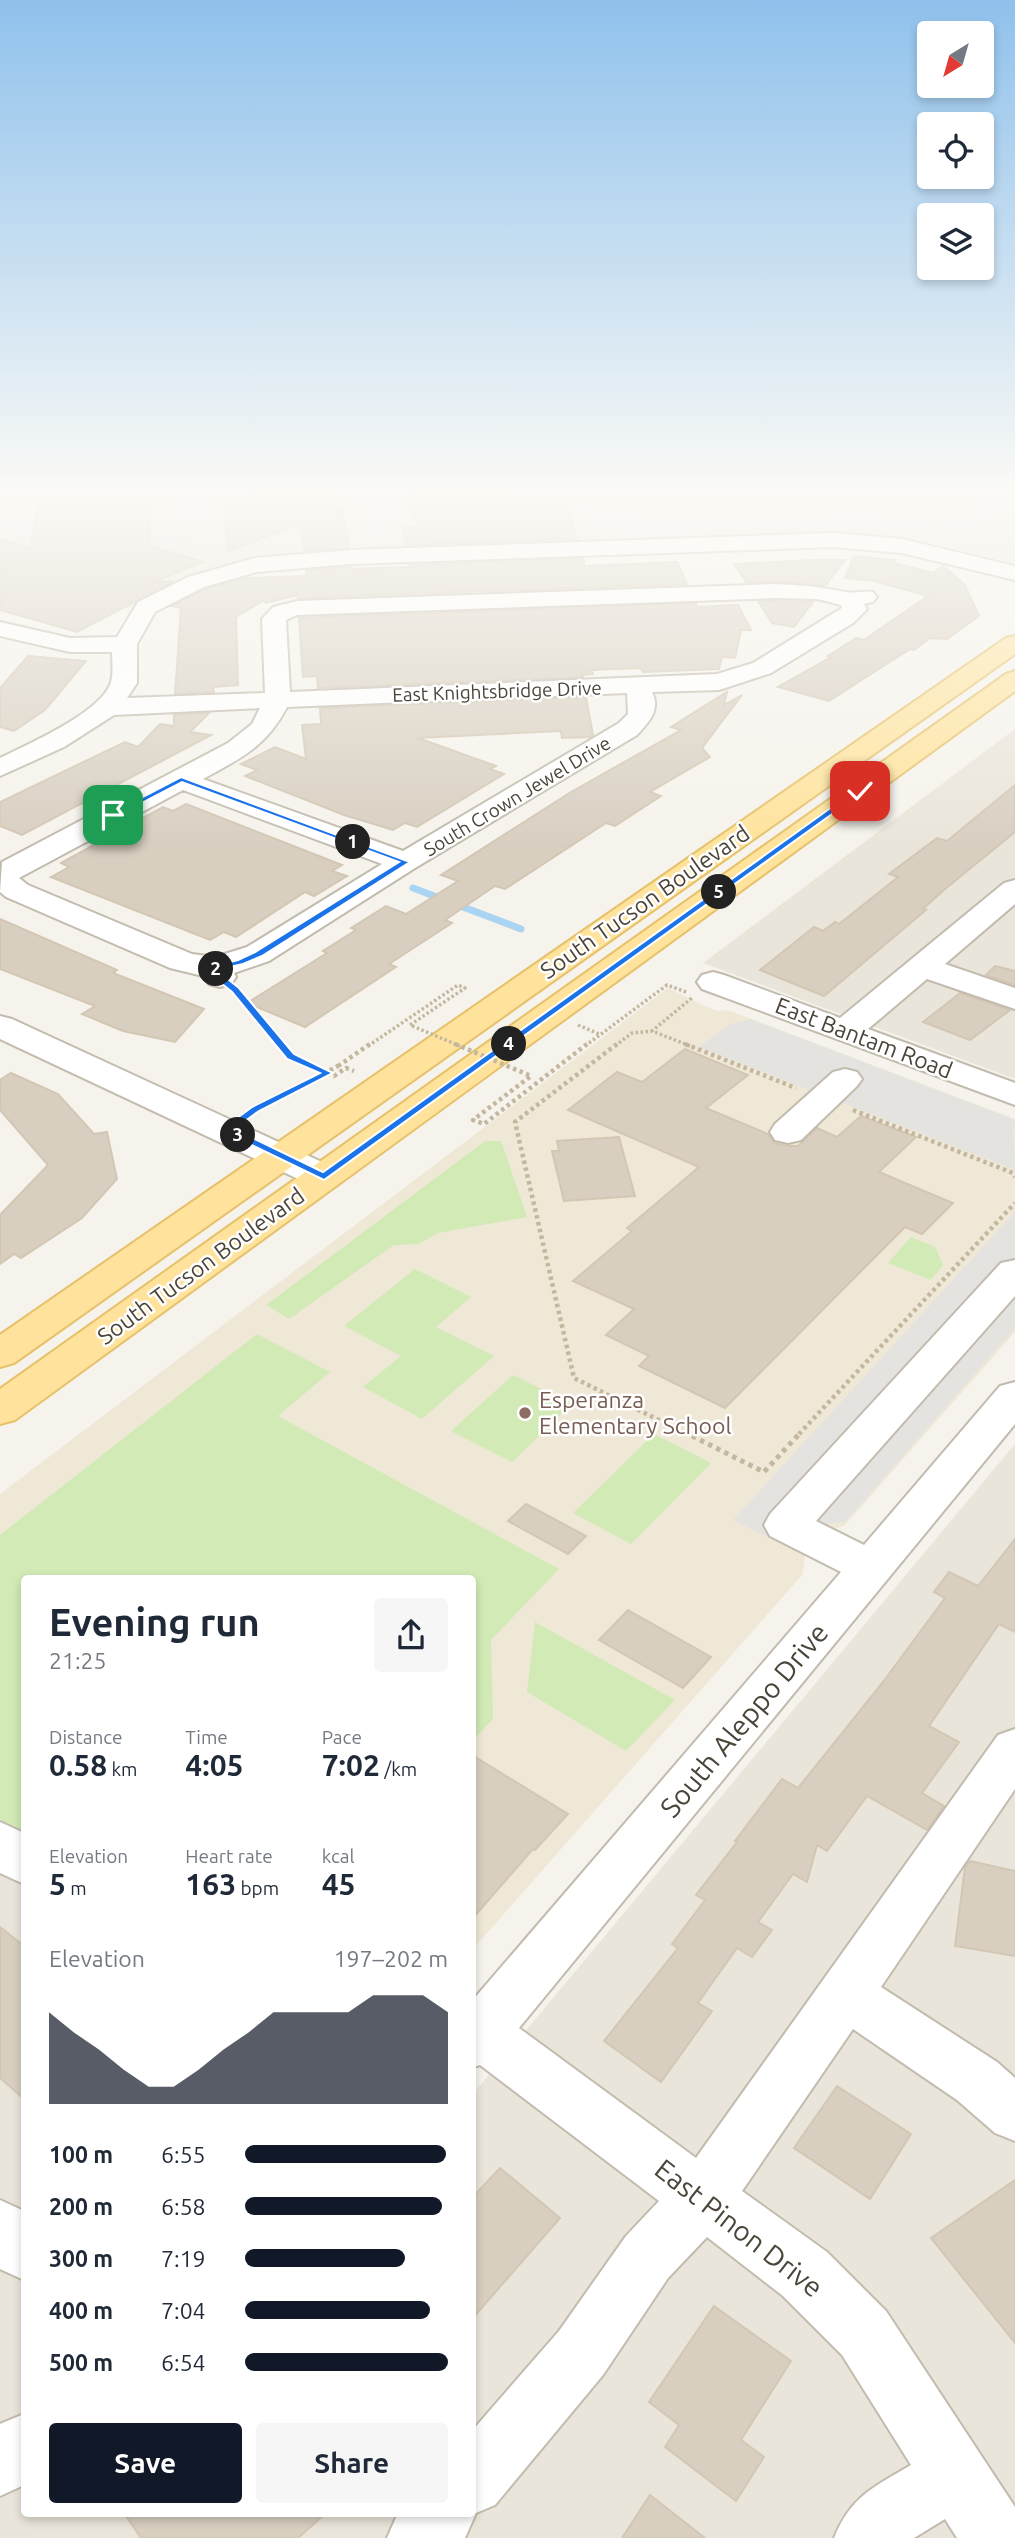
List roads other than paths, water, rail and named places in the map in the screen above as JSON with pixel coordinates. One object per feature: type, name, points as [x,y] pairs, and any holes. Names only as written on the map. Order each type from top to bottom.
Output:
[{"type":"main road","name":"South Tucson Boulevard","points":[[0,1354],[1015,643]]},
{"type":"main road","name":"South Tucson Boulevard","points":[[0,1410],[1015,679]]},
{"type":"street","points":[[0,768],[55,741],[108,707],[124,683],[125,644],[144,610]]},
{"type":"street","points":[[2,882],[12,868],[237,748],[263,728],[278,700],[274,619],[287,610]]},
{"type":"street","name":"East Knightsbridge Drive","points":[[108,707],[719,682],[762,668],[853,610]]},
{"type":"street","points":[[6,637],[70,645],[125,644]]},
{"type":"street","name":"South Crown Jewel Drive","points":[[2,882],[17,891],[181,961],[217,972],[258,954],[405,862],[628,729],[641,716],[642,698],[636,686]]},
{"type":"street","points":[[181,779],[405,862]]},
{"type":"street","points":[[845,1031],[1015,889]]},
{"type":"street","points":[[924,967],[1015,999]]},
{"type":"street","name":"East Bantam Road","points":[[704,989],[845,1031],[1015,1095]]},
{"type":"street","points":[[5,1033],[226,1130],[324,1177]]},
{"type":"street","points":[[788,1132],[845,1079]]},
{"type":"street","points":[[871,1568],[786,1525],[1015,1272]]},
{"type":"street","name":"South Aleppo Drive","points":[[477,2038],[1015,1396]]},
{"type":"street","points":[[476,2477],[581,2353],[647,2257],[703,2198],[1015,1749]]},
{"type":"street","points":[[0,1844],[21,1860]]},
{"type":"street","points":[[845,1993],[977,2081],[1015,2114]]},
{"type":"street","name":"East Pinon Drive","points":[[477,2038],[703,2198],[805,2274],[864,2333],[996,2538]]},
{"type":"street","points":[[0,2229],[21,2247]]},
{"type":"street","points":[[0,2463],[21,2448]]},
{"type":"street","points":[[867,2538],[891,2514],[955,2476]]},
{"type":"street","points":[[420,2538],[439,2517]]},
{"type":"waterway","points":[[413,888],[521,929]]},
{"type":"place","name":"Esperanza Elementary School","points":[[525,1413]]}]
